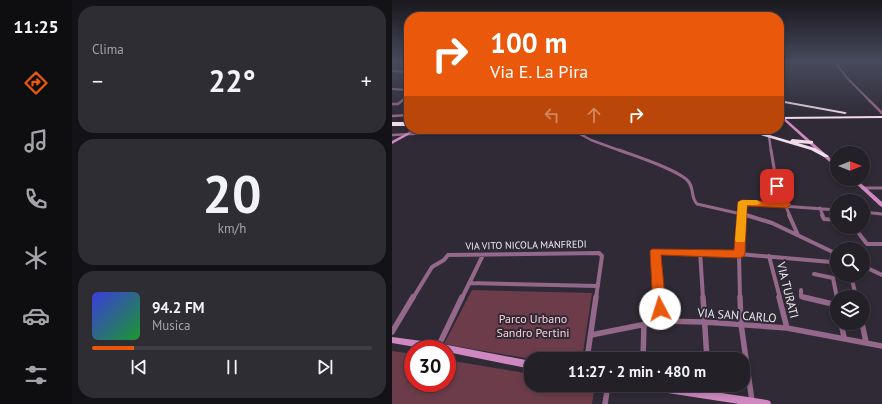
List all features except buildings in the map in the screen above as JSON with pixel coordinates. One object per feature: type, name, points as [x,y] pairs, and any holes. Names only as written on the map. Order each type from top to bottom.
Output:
[{"type":"highway","points":[[784,102],[820,109],[882,117]]},
{"type":"highway","points":[[784,119],[826,116],[826,112],[820,109]]},
{"type":"highway","points":[[797,118],[871,116]]},
{"type":"highway","points":[[797,118],[882,117]]},
{"type":"highway","points":[[392,125],[404,124]]},
{"type":"highway","points":[[761,134],[798,143],[809,144],[811,142]]},
{"type":"highway","points":[[798,143],[801,139],[801,134]]},
{"type":"highway","points":[[798,143],[826,156]]},
{"type":"main road","points":[[784,118],[830,160]]},
{"type":"main road","points":[[392,143],[408,134]]},
{"type":"main road","points":[[863,188],[882,205]]},
{"type":"main road","points":[[392,340],[404,342]]},
{"type":"main road","points":[[456,350],[524,364]]},
{"type":"main road","points":[[686,392],[767,404]]},
{"type":"street","points":[[849,80],[882,113]]},
{"type":"street","points":[[392,90],[404,90]]},
{"type":"street","points":[[392,104],[398,104],[404,99]]},
{"type":"street","points":[[392,116],[404,115]]},
{"type":"street","points":[[392,135],[408,134]]},
{"type":"street","points":[[580,134],[591,140],[657,164],[686,179],[691,183],[694,201],[697,204],[742,213],[772,223],[830,251]]},
{"type":"street","points":[[768,136],[777,186],[798,235]]},
{"type":"street","points":[[863,188],[882,188]]},
{"type":"street","points":[[752,401],[741,324],[739,254],[743,202],[830,209]]},
{"type":"street","points":[[820,208],[824,219],[830,219]]},
{"type":"street","points":[[870,213],[882,214]]},
{"type":"street","points":[[859,234],[867,244],[882,244]]},
{"type":"street","points":[[661,321],[656,251],[739,254],[830,262]]},
{"type":"street","points":[[700,252],[706,352]]},
{"type":"street","name":"VIA VITO NICOLA MANFREDI","points":[[392,332],[432,267],[444,260],[448,255],[599,253],[602,256],[598,286]]},
{"type":"street","points":[[441,340],[483,255]]},
{"type":"street","name":"VIA TURATI","points":[[769,256],[787,328]]},
{"type":"street","points":[[870,269],[882,275]]},
{"type":"street","points":[[814,274],[833,278],[835,290]]},
{"type":"street","points":[[469,283],[598,286],[588,352]]},
{"type":"street","points":[[801,290],[801,297],[830,303]]},
{"type":"street","name":"VIA SAN CARLO","points":[[591,334],[661,321],[704,322],[787,328],[882,346]]},
{"type":"street","points":[[643,352],[644,324]]},
{"type":"street","points":[[842,330],[844,338]]},
{"type":"street","points":[[863,330],[866,342]]},
{"type":"street","points":[[605,404],[607,392]]},
{"type":"green space","name":"Parco Urbano Sandro Pertini","points":[[472,290],[592,293],[583,352],[524,352],[524,358],[456,346],[456,340],[446,340]]},
{"type":"green space","points":[[392,351],[404,353],[404,392],[456,392],[456,362],[524,373],[524,392],[594,392],[592,404],[392,404]]},
{"type":"slow traffic","points":[[740,240],[742,202],[757,203]]},
{"type":"route","points":[[660,309],[657,285],[656,251],[739,254],[742,202],[786,205],[777,186]]}]
